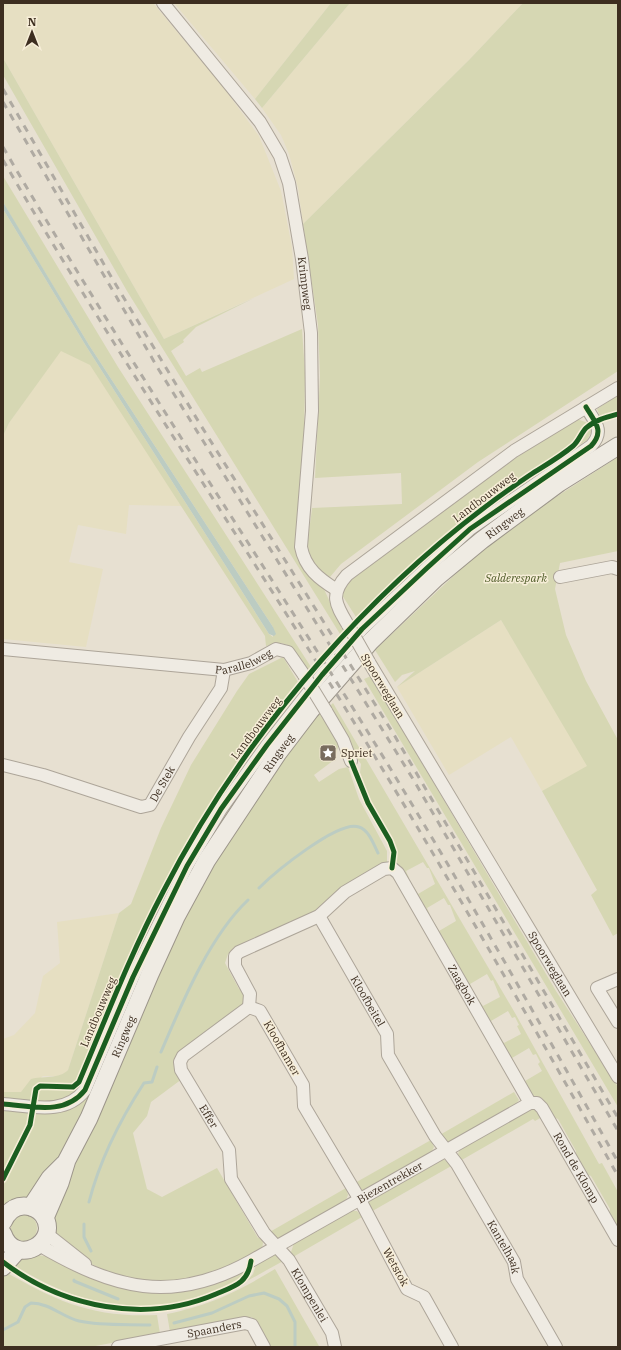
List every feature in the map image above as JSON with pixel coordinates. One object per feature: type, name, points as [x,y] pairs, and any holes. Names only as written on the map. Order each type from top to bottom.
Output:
[{"type":"main road","name":"Ringweg","points":[[43,1232],[67,1160],[89,1118],[150,974],[196,879],[234,816],[282,747],[310,711],[370,642],[436,578],[482,540],[553,488],[618,446]]},
{"type":"main road","name":"Ringweg","points":[[31,1207],[50,1178],[67,1160]]},
{"type":"main road","points":[[3,1222],[12,1210],[19,1206],[31,1207],[40,1212],[43,1232],[33,1249],[8,1243],[3,1268]]},
{"type":"street","name":"Krimpweg","points":[[163,3],[260,122],[280,156],[289,184],[302,259],[311,333],[312,411],[301,547],[303,558],[312,572],[337,590]]},
{"type":"street","points":[[337,590],[347,576],[514,451],[618,388]]},
{"type":"street","name":"Landbouwweg","points":[[3,1104],[61,1107],[79,1099],[85,1090],[157,925],[187,866],[222,809],[267,745],[322,675],[362,629],[427,568],[470,529],[591,446],[599,433],[586,407]]},
{"type":"street","points":[[560,578],[612,567],[618,569]]},
{"type":"street","name":"Spoorweglaan","points":[[337,590],[337,607],[618,1077]]},
{"type":"street","name":"Parallelweg","points":[[3,649],[224,670],[251,663],[276,649],[288,652],[304,675],[343,740],[351,761]]},
{"type":"street","name":"De Stek","points":[[3,765],[43,775],[141,807],[150,805],[189,737],[222,688],[224,670]]},
{"type":"street","name":"Zaagbok","points":[[319,916],[345,892],[384,869],[392,868],[398,872],[530,1103]]},
{"type":"street","points":[[249,1008],[250,994],[235,966],[235,956],[239,952],[319,916]]},
{"type":"street","name":"Kloofbeitel","points":[[319,916],[386,1034],[388,1055],[435,1136],[446,1150]]},
{"type":"street","points":[[618,979],[597,988],[618,1022]]},
{"type":"street","name":"Kloofhamer","points":[[249,1008],[260,1011],[299,1078],[303,1085],[304,1106],[360,1200]]},
{"type":"street","name":"Effer","points":[[249,1008],[183,1056],[180,1062],[181,1070],[229,1150],[231,1179],[264,1233],[277,1247]]},
{"type":"street","name":"Biezentrekker","points":[[43,1232],[66,1261],[100,1275],[138,1286],[165,1288],[210,1281],[230,1273],[277,1247],[530,1103]]},
{"type":"street","name":"Rond de Klomp","points":[[530,1103],[537,1103],[542,1108],[618,1240]]},
{"type":"street","name":"Kantelhaak","points":[[446,1150],[457,1164],[514,1262],[517,1279],[556,1347]]},
{"type":"street","name":"Wetstok","points":[[360,1200],[408,1289],[424,1296],[452,1347]]},
{"type":"street","name":"Klompenlei","points":[[277,1247],[289,1260],[332,1333],[335,1347]]},
{"type":"street","name":"Spaanders","points":[[118,1347],[176,1341],[245,1323],[252,1325],[264,1347]]},
{"type":"shaded area","points":[[3,3],[153,3],[223,87],[259,136],[281,191],[292,247],[294,279],[164,339],[3,58]]},
{"type":"shaded area","points":[[174,3],[331,3],[255,99]]},
{"type":"shaded area","points":[[350,3],[523,3],[469,60],[303,224],[298,188],[289,154],[281,135],[262,108]]},
{"type":"shaded area","points":[[3,202],[89,345],[273,627],[276,634],[274,636],[269,634],[86,346],[3,209]]},
{"type":"shaded area","points":[[61,350],[91,365],[182,506],[129,505],[126,534],[78,525],[69,562],[103,569],[86,647],[3,639],[3,436],[9,423]]},
{"type":"shaded area","points":[[501,620],[588,766],[542,791],[511,737],[449,775],[397,687]]},
{"type":"shaded area","points":[[119,913],[68,1070],[64,1074],[58,1076],[43,1076],[22,1092],[3,1092],[3,1039],[14,1035],[35,1013],[43,976],[60,963],[57,922]]},
{"type":"green space","points":[[331,3],[350,3],[262,108],[255,99]]},
{"type":"green space","points":[[523,3],[618,3],[618,371],[478,462],[341,564],[330,577],[320,570],[310,555],[308,538],[312,508],[402,504],[401,473],[315,478],[320,376],[318,325],[303,224],[469,60]]},
{"type":"green space","points":[[3,58],[164,339],[254,298],[196,327],[183,340],[184,342],[171,351],[186,376],[200,368],[202,372],[302,329],[305,373],[304,446],[296,552],[309,574],[324,589],[343,631],[340,634],[127,291],[3,75]]},
{"type":"green space","points":[[3,176],[118,367],[311,667],[307,672],[288,645],[281,643],[266,646],[265,636],[90,365],[61,351],[9,423],[3,436],[3,209],[86,346],[269,634],[273,637],[273,627],[89,345],[14,221],[3,202]]},
{"type":"green space","points":[[618,395],[618,411],[600,417],[597,409]]},
{"type":"green space","points":[[577,419],[588,423],[592,431],[587,440],[534,475],[492,497],[478,507],[424,553],[356,617],[342,595],[345,585],[354,575],[491,475]]},
{"type":"green space","name":"Salderespark","points":[[618,457],[618,551],[560,563],[555,589],[566,635],[586,681],[618,740],[618,933],[613,936],[591,895],[597,890],[542,791],[587,766],[501,620],[397,687],[415,671],[402,675],[395,682],[375,650],[463,567],[522,519]]},
{"type":"green space","points":[[283,657],[298,682],[256,736],[189,838],[142,927],[76,1082],[72,1084],[38,1083],[32,1089],[31,1101],[3,1099],[3,1092],[21,1092],[31,1079],[56,1076],[65,1073],[68,1070],[119,913],[131,904],[161,828],[191,765],[249,674]]},
{"type":"green space","points":[[371,676],[556,991],[618,1087],[618,1107],[364,679]]},
{"type":"green space","points":[[333,703],[515,1013],[599,1164],[602,1163],[618,1192],[618,1230],[609,1214],[610,1209],[591,1176],[586,1174],[575,1156],[576,1151],[558,1119],[553,1117],[542,1098],[531,1095],[518,1075],[521,1073],[525,1081],[542,1071],[538,1064],[540,1062],[536,1054],[533,1055],[529,1048],[512,1058],[516,1065],[513,1067],[497,1038],[500,1037],[504,1043],[521,1034],[515,1017],[512,1018],[508,1011],[491,1021],[495,1028],[492,1030],[476,1001],[478,999],[483,1006],[500,997],[493,980],[491,981],[487,974],[470,984],[473,991],[471,992],[432,925],[435,924],[439,931],[456,921],[450,905],[448,905],[444,898],[427,908],[430,915],[428,917],[411,888],[414,887],[418,894],[435,884],[429,868],[427,868],[423,862],[406,871],[409,878],[406,880],[396,863],[397,852],[394,842],[367,795],[360,773],[361,764],[352,752],[329,707]]},
{"type":"green space","points":[[318,710],[339,744],[334,760],[314,775],[319,782],[339,769],[348,767],[359,799],[387,851],[387,862],[311,915],[228,954],[225,963],[239,989],[244,991],[244,1005],[239,1011],[176,1056],[174,1064],[182,1079],[151,1102],[147,1116],[133,1133],[147,1189],[162,1197],[217,1168],[258,1238],[261,1237],[263,1243],[262,1249],[218,1272],[185,1280],[167,1282],[132,1279],[99,1268],[84,1259],[56,1237],[52,1225],[51,1213],[171,944],[224,842]]},
{"type":"green space","points":[[82,1082],[79,1090],[72,1096],[62,1100],[36,1101],[38,1091],[42,1088],[69,1090],[79,1086]]},
{"type":"green space","points":[[91,1088],[94,1089],[66,1148],[32,1197],[3,1204],[3,1186],[32,1128],[36,1112],[61,1111],[75,1106],[81,1102]]},
{"type":"green space","points":[[514,1092],[519,1100],[515,1105],[450,1142],[444,1141],[438,1136]]},
{"type":"green space","points":[[532,1109],[537,1110],[542,1117],[535,1121],[533,1119],[460,1161],[458,1154],[460,1149]]},
{"type":"green space","points":[[3,1110],[30,1111],[27,1126],[3,1173]]},
{"type":"green space","points":[[431,1140],[434,1147],[431,1153],[363,1191],[353,1184]]},
{"type":"green space","points":[[443,1159],[453,1165],[369,1213],[368,1204],[370,1200]]},
{"type":"green space","points":[[346,1188],[348,1195],[346,1200],[277,1240],[268,1233]]},
{"type":"green space","points":[[350,1211],[357,1211],[362,1217],[293,1257],[291,1252],[294,1243]]},
{"type":"green space","points":[[24,1215],[33,1219],[37,1228],[33,1237],[24,1241],[15,1237],[11,1228],[15,1219]]},
{"type":"green space","points":[[276,1254],[285,1260],[247,1281],[253,1274],[256,1265]]},
{"type":"green space","points":[[38,1255],[60,1261],[95,1277],[115,1284],[153,1292],[190,1290],[227,1280],[246,1271],[246,1273],[239,1280],[230,1285],[210,1293],[182,1301],[156,1306],[131,1307],[107,1304],[83,1298],[59,1289],[10,1263],[19,1258]]},
{"type":"green space","points":[[275,1269],[319,1346],[270,1347],[252,1317],[170,1332],[167,1314],[223,1297]]},
{"type":"green space","points":[[4,1271],[41,1291],[77,1306],[114,1314],[157,1315],[160,1334],[90,1347],[3,1347]]},
{"type":"waterway","points":[[259,888],[278,871],[307,849],[337,831],[350,827],[359,827],[366,831],[378,853]]},
{"type":"waterway","points":[[161,1052],[187,992],[209,951],[221,932],[248,900]]},
{"type":"waterway","points":[[89,1202],[99,1170],[119,1126],[144,1083],[152,1082],[157,1067]]},
{"type":"waterway","points":[[84,1224],[84,1237],[91,1251]]},
{"type":"waterway","points":[[74,1280],[118,1299]]},
{"type":"waterway","points":[[174,1323],[212,1313],[249,1296],[264,1293],[279,1299],[287,1306],[295,1322],[295,1347]]},
{"type":"waterway","points":[[3,1330],[18,1322],[25,1307],[31,1303],[44,1305],[73,1319],[88,1323],[150,1325]]},
{"type":"railway","points":[[3,89],[113,280],[200,424],[393,733],[618,1118]]},
{"type":"railway","points":[[3,102],[159,370],[413,779],[618,1131]]},
{"type":"railway","points":[[3,147],[136,367],[399,782],[494,944],[618,1162]]},
{"type":"railway","points":[[3,160],[91,306],[396,791],[492,955],[618,1176]]},
{"type":"cycle path","points":[[3,1104],[47,1108],[68,1103],[77,1098],[85,1090],[133,977],[187,866],[221,809],[267,745],[322,675],[362,629],[427,568],[470,529],[591,446],[595,441],[598,431],[597,426],[586,407]]},
{"type":"cycle path","points":[[3,1179],[30,1125],[36,1089],[40,1086],[73,1087],[79,1082],[129,962],[163,892],[196,832],[234,773],[276,716],[321,661],[369,609],[420,560],[474,516],[530,475],[568,450],[575,444],[584,430],[590,425],[601,419],[618,414]]},
{"type":"cycle path","points":[[351,761],[368,803],[390,841],[394,852],[392,868]]},
{"type":"cycle path","points":[[3,1262],[27,1278],[52,1291],[78,1300],[106,1306],[134,1309],[162,1308],[189,1303],[216,1294],[240,1283],[247,1274],[251,1261]]},
{"type":"place","name":"Spriet","points":[[328,753]]}]
